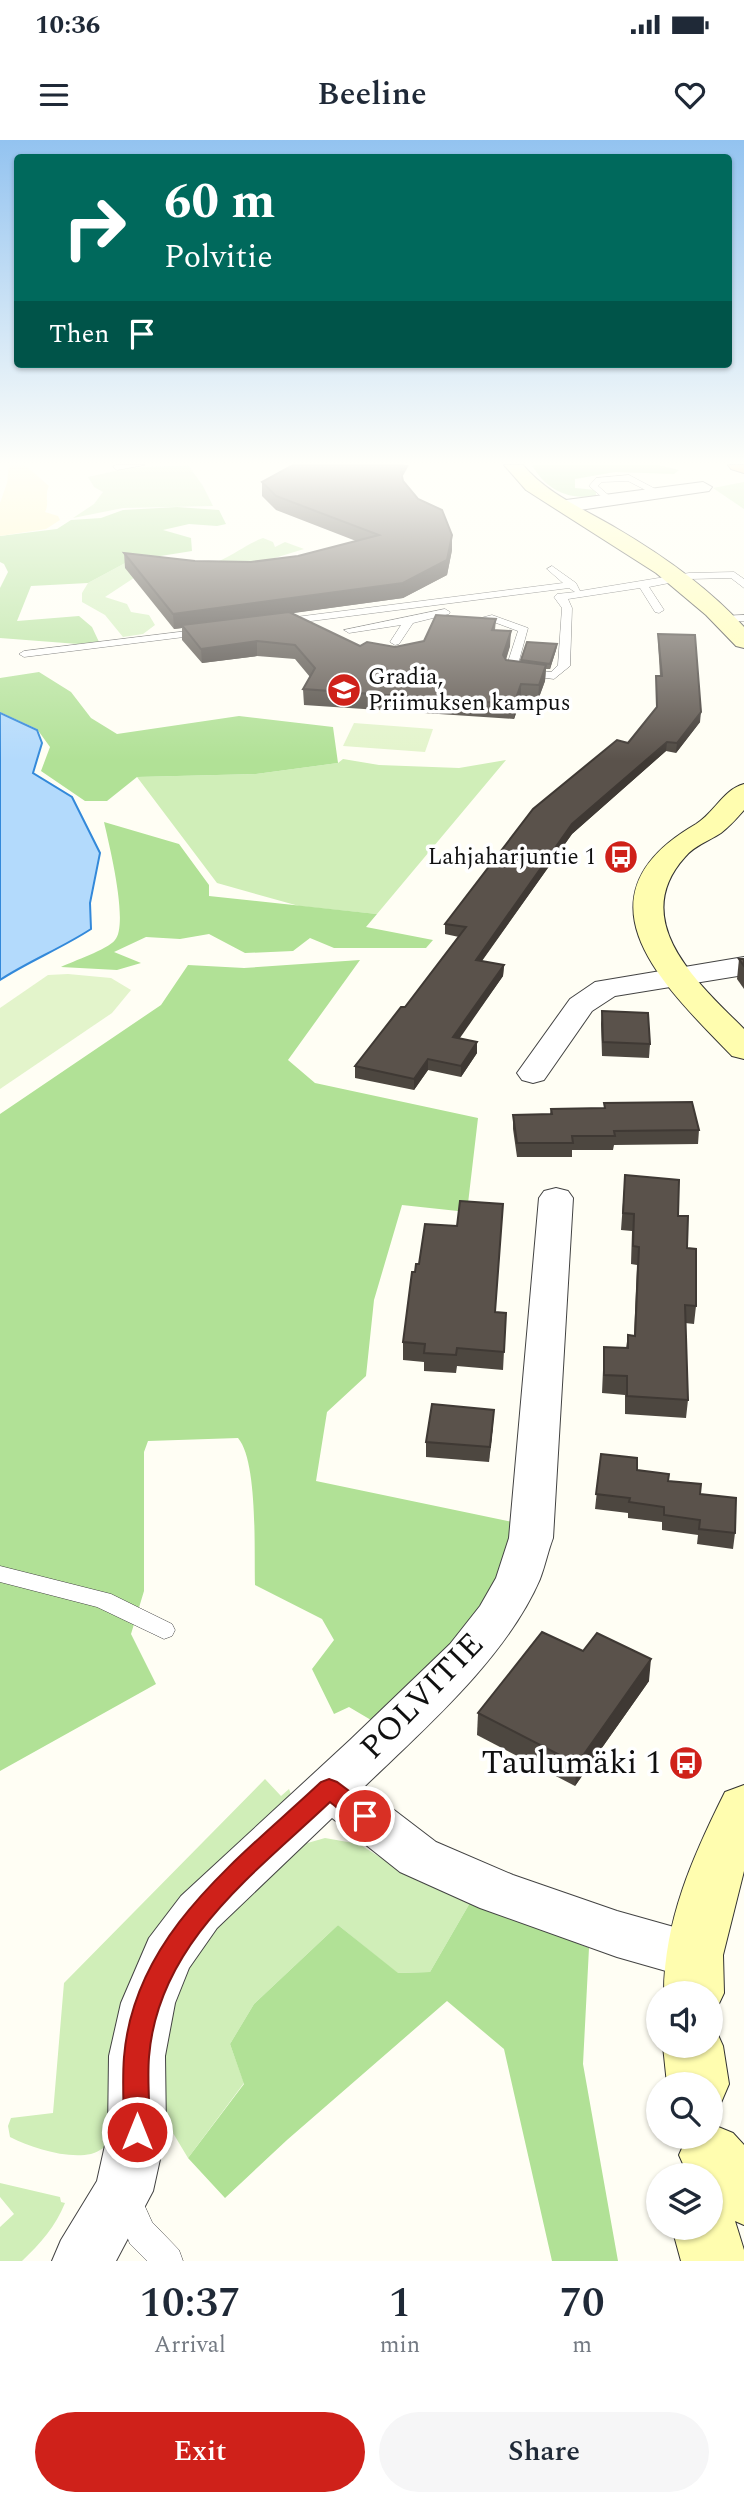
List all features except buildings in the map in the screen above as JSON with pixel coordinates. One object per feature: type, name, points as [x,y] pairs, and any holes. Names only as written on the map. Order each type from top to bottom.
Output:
[{"type":"main road","points":[[657,564],[734,619],[744,641]]},
{"type":"main road","points":[[741,788],[709,828],[693,833],[675,850],[648,894],[648,915],[652,936],[665,961],[744,1049]]},
{"type":"main road","points":[[694,1974],[712,1880],[744,1808]]},
{"type":"main road","points":[[708,2240],[714,2261]]},
{"type":"street","points":[[533,1073],[590,997],[606,988],[744,966]]},
{"type":"street","name":"POLVITIE","points":[[82,2261],[124,2191],[137,2132],[137,2056],[148,2003],[168,1955],[199,1912],[466,1656],[496,1618],[518,1579],[531,1538],[556,1198]]},
{"type":"street","points":[[329,1788],[418,1857],[498,1892],[617,1934],[694,1974]]},
{"type":"lane","points":[[552,569],[582,594]]},
{"type":"lane","points":[[349,630],[409,621],[428,615],[643,585],[694,575],[734,575],[744,585]]},
{"type":"lane","points":[[265,624],[572,585]]},
{"type":"lane","points":[[643,585],[659,610]]},
{"type":"lane","points":[[428,615],[454,623],[492,618],[524,630],[511,671],[554,676],[564,666],[567,608],[561,596]]},
{"type":"lane","points":[[395,642],[409,621]]},
{"type":"lane","points":[[24,654],[211,631]]},
{"type":"lane","points":[[0,1574],[103,1600],[164,1630]]},
{"type":"lane","points":[[124,2191],[141,2233],[168,2261]]},
{"type":"green space","points":[[4,564],[123,564],[88,583],[31,586],[17,621],[79,616],[92,627],[99,642],[78,644],[0,638],[0,588],[8,572]]},
{"type":"green space","points":[[123,564],[152,566],[105,597],[127,604],[131,612],[149,615],[155,625],[143,634],[123,637],[105,615],[82,602],[82,593],[88,583]]},
{"type":"green space","points":[[39,672],[71,692],[91,718],[117,734],[239,716],[333,727],[338,763],[256,774],[137,777],[107,801],[85,801],[41,771],[50,747],[37,729],[0,712],[0,678]]},
{"type":"green space","points":[[354,723],[433,729],[425,752],[343,746]]},
{"type":"green space","points":[[343,759],[379,765],[459,768],[506,760],[377,914],[299,906],[217,883],[137,777],[256,774],[338,763]]},
{"type":"green space","points":[[104,822],[179,844],[209,885],[209,896],[377,914],[366,927],[433,940],[426,948],[334,948],[310,938],[293,951],[245,953],[209,934],[180,939],[146,937],[114,952],[141,963],[117,970],[61,967],[105,948],[115,940],[119,931],[117,883]]},
{"type":"green space","points":[[360,960],[288,1060],[315,1083],[478,1118],[467,1212],[402,1205],[374,1300],[366,1376],[327,1412],[316,1481],[513,1522],[503,1574],[474,1624],[371,1720],[349,1707],[334,1714],[312,1669],[334,1640],[322,1619],[255,1585],[252,1486],[249,1466],[238,1438],[148,1441],[144,1452],[144,1591],[131,1634],[156,1684],[0,1771],[0,1114],[161,1005],[188,965],[244,968]]},
{"type":"green space","points":[[48,975],[111,978],[131,990],[112,1013],[0,1089],[0,1008]]},
{"type":"green space","points":[[265,1779],[281,1796],[289,1789],[294,1802],[230,1859],[115,2141],[91,2154],[71,2155],[39,2149],[10,2137],[8,2126],[11,2118],[53,2113],[64,1983]]},
{"type":"green space","points":[[325,1838],[359,1844],[418,1881],[471,1901],[430,1972],[397,1973],[338,1925],[254,2004],[230,2044],[244,2083],[188,2158],[152,2098],[164,2028],[196,1943],[290,1848]]},
{"type":"green space","points":[[471,1901],[589,1948],[583,2064],[618,2261],[552,2261],[504,2049],[447,2001],[287,2140],[225,2198],[188,2158],[244,2084],[230,2044],[254,2004],[338,1925],[398,1973],[430,1972]]},
{"type":"green space","points":[[0,2183],[60,2197],[61,2202],[65,2203],[47,2234],[22,2261],[0,2261],[0,2227],[14,2214],[0,2197]]},
{"type":"water","points":[[0,713],[37,730],[42,743],[33,773],[72,797],[100,853],[90,903],[91,929],[0,980]]},
{"type":"place","name":"Gradia, Priimuksen kampus","points":[[344,690]]},
{"type":"place","name":"Lahjaharjuntie 1","points":[[621,857]]},
{"type":"place","name":"Taulumäki 1","points":[[686,1763]]},
{"type":"route","points":[[137,2132],[137,2056],[148,2003],[168,1955],[199,1912],[329,1788],[365,1816]]}]
